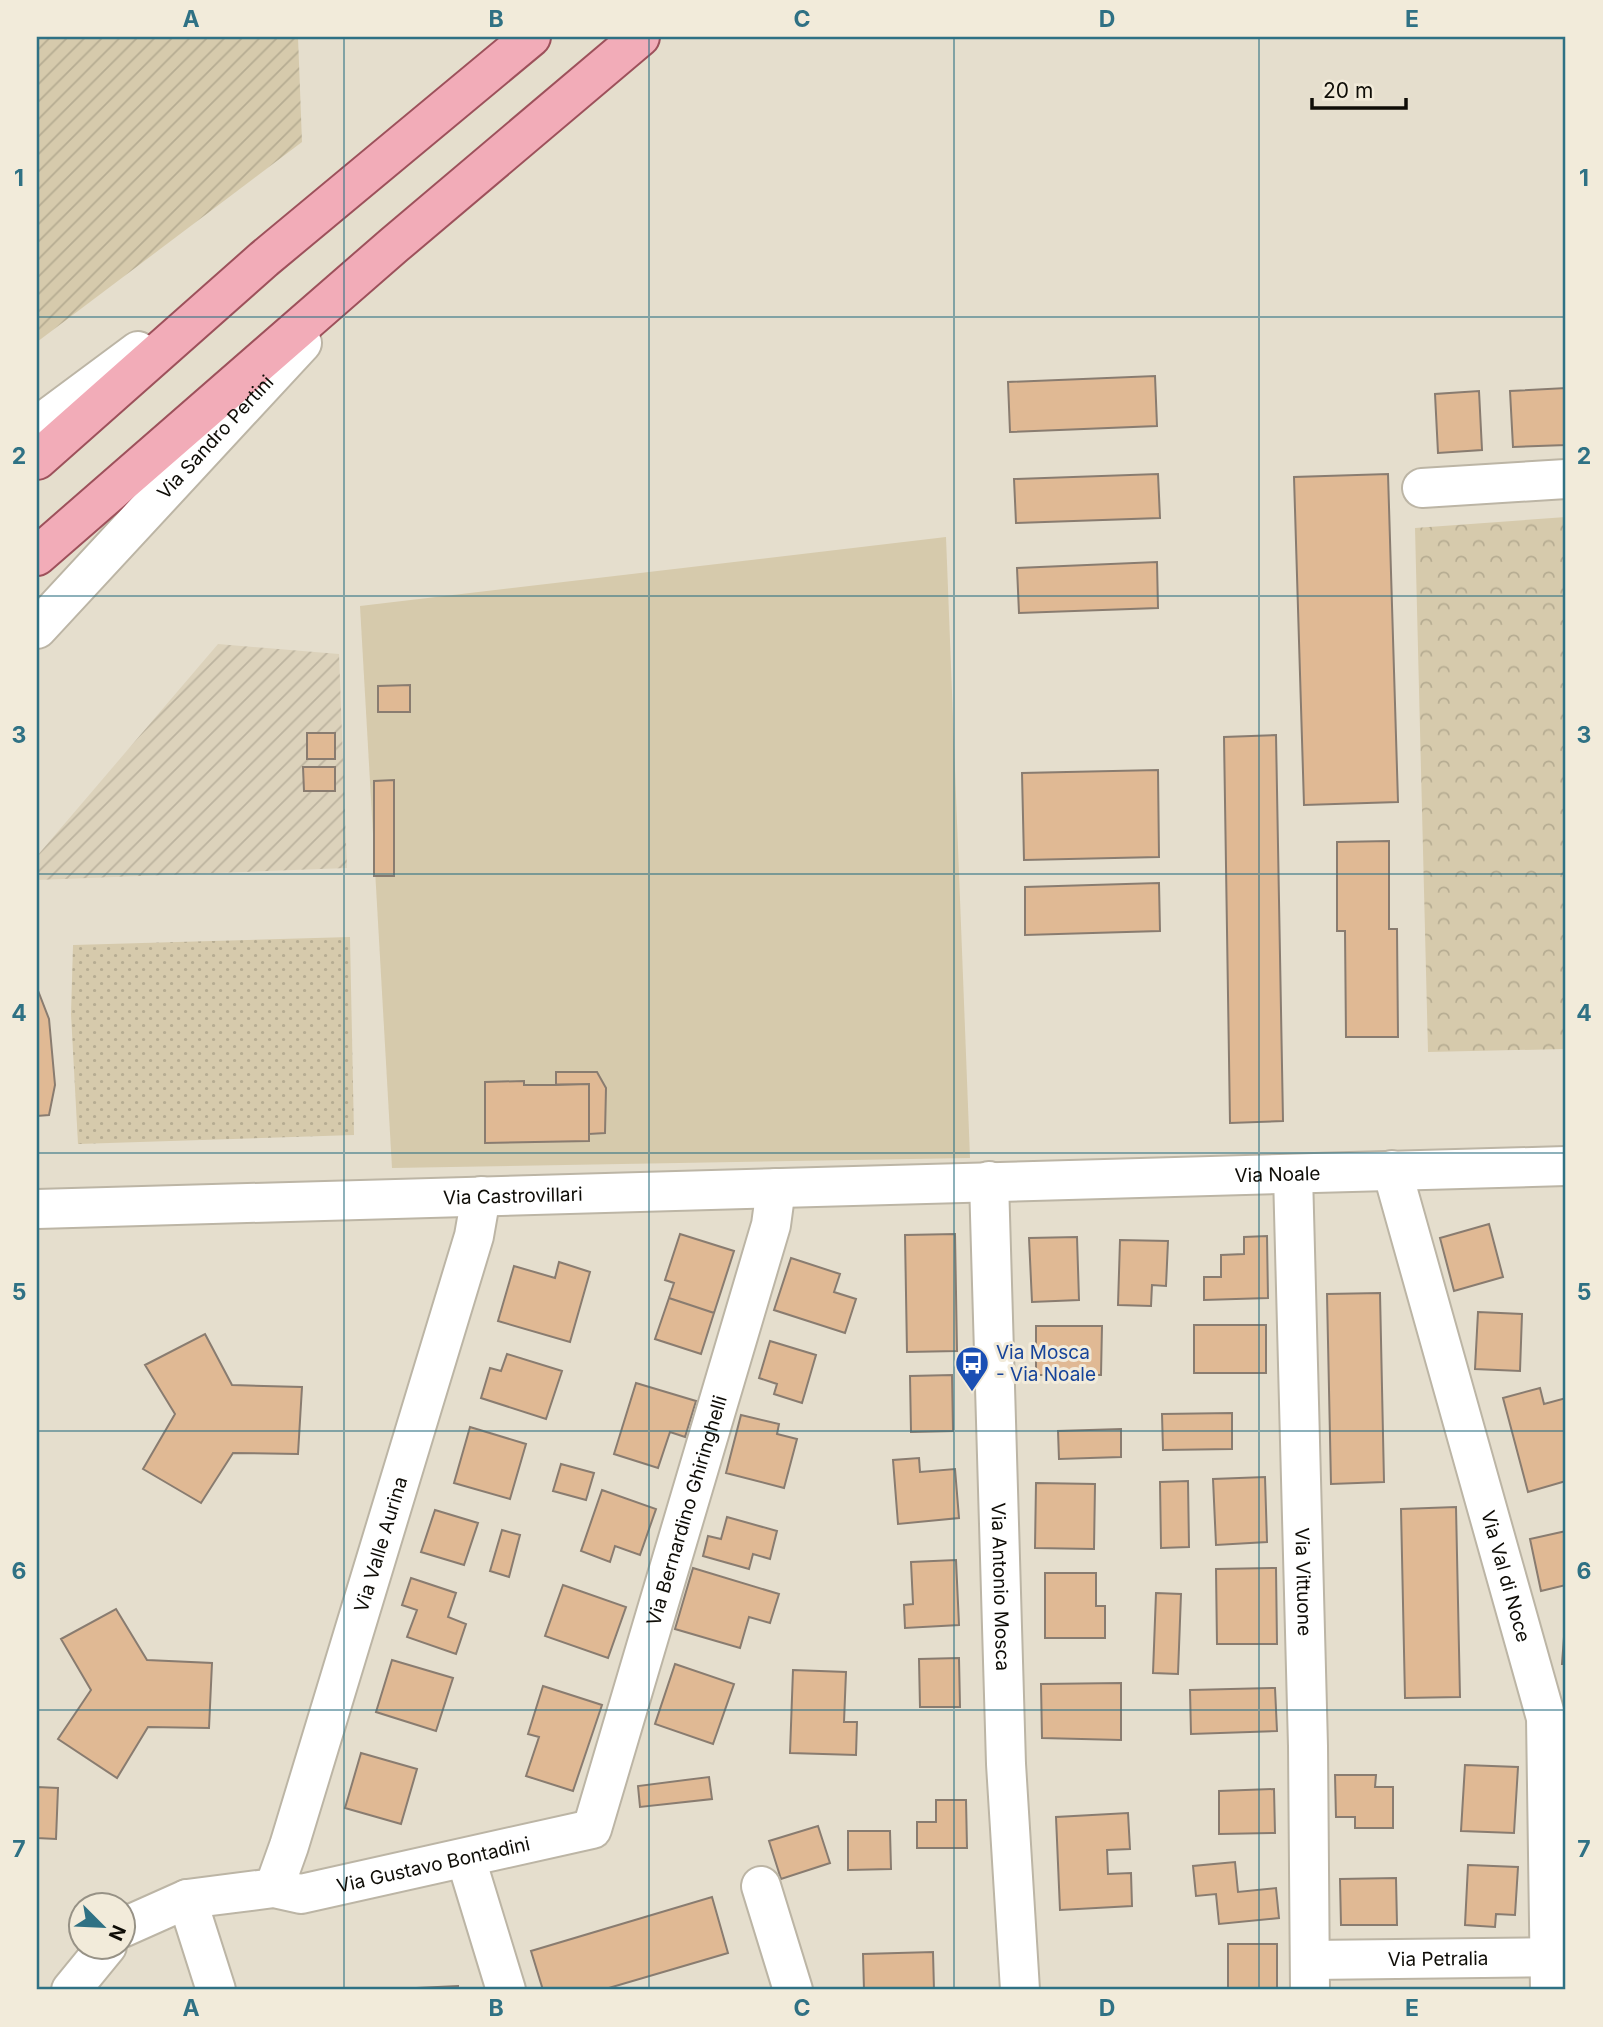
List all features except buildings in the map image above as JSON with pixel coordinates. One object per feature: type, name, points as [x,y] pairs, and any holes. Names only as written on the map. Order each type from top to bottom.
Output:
[{"type":"main road","points":[[37,460],[264,259],[531,37]]},
{"type":"main road","name":"Via Sandro Pertini","points":[[37,556],[394,245],[640,37]]},
{"type":"street","name":"Via Sandro Pertini","points":[[37,629],[394,245]]},
{"type":"street","points":[[37,426],[264,259]]},
{"type":"street","points":[[1422,488],[1566,480]]},
{"type":"street","name":"Via Noale","points":[[989,1181],[1566,1166]]},
{"type":"street","name":"Via Val di Noce","points":[[1392,1170],[1546,1718],[1556,1739],[1556,1968]]},
{"type":"street","name":"Via Vittuone","points":[[1293,1174],[1308,1746],[1310,1975]]},
{"type":"street","name":"Via Castrovillari","points":[[37,1209],[989,1181]]},
{"type":"street","name":"Via Antonio Mosca","points":[[989,1181],[1006,1764],[1020,1990]]},
{"type":"street","name":"Via Bernardino Ghiringhelli","points":[[592,1829],[771,1225],[776,1188]]},
{"type":"street","name":"Via Valle Aurina","points":[[274,1888],[474,1236],[481,1196]]},
{"type":"street","name":"Via Gustavo Bontadini","points":[[136,1922],[187,1899],[274,1888],[301,1894],[592,1829]]},
{"type":"street","points":[[466,1859],[506,1990]]},
{"type":"street","points":[[761,1886],[793,1990]]},
{"type":"street","points":[[187,1899],[216,1990]]},
{"type":"street","points":[[71,1990],[96,1960]]},
{"type":"street","name":"Via Petralia","points":[[1310,1975],[1556,1968]]},
{"type":"shaded area","points":[[218,644],[339,654],[347,868],[37,880],[37,856]]},
{"type":"green space","points":[[37,37],[298,37],[302,142],[37,342]]},
{"type":"green space","points":[[1566,517],[1566,1049],[1428,1052],[1415,528]]},
{"type":"green space","points":[[946,537],[970,1158],[392,1168],[360,606]]},
{"type":"green space","points":[[350,937],[354,1135],[78,1144],[71,1014],[73,945]]},
{"type":"place","name":"Via Mosca - Via Noale","points":[[972,1393]]}]
